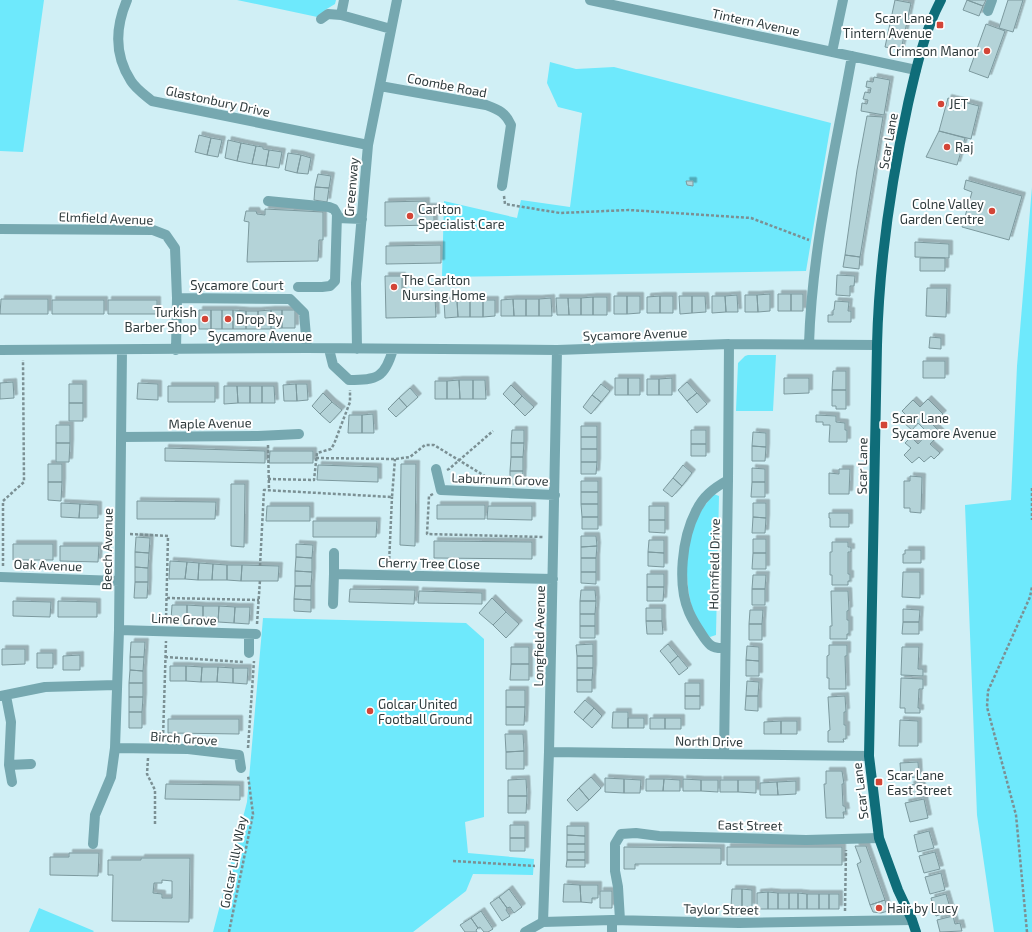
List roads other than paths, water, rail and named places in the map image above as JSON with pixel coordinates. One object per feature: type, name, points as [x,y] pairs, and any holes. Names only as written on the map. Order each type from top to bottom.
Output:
[{"type":"main road","name":"Scar Lane","points":[[916,932],[898,890],[879,838],[869,756],[878,308],[887,227],[901,135],[916,70],[934,14],[942,0]]},
{"type":"street","name":"Glastonbury Drive","points":[[127,0],[117,38],[120,59],[132,82],[152,101],[368,145]]},
{"type":"street","points":[[341,15],[344,0]]},
{"type":"street","name":"Greenway","points":[[357,349],[356,283],[368,145],[397,0]]},
{"type":"street","name":"Tintern Avenue","points":[[590,0],[916,70]]},
{"type":"street","points":[[832,52],[843,0]]},
{"type":"street","points":[[988,11],[992,0]]},
{"type":"street","points":[[320,20],[328,14],[341,15],[391,29]]},
{"type":"street","points":[[808,344],[810,306],[824,200],[852,56]]},
{"type":"street","name":"Coombe Road","points":[[380,86],[486,105],[502,112],[507,117],[511,125],[502,186]]},
{"type":"street","points":[[268,201],[329,207],[334,209],[337,214],[334,281],[330,286],[298,287]]},
{"type":"street","points":[[337,218],[362,218]]},
{"type":"street","name":"Elmfield Avenue","points":[[0,229],[153,230],[166,235],[175,248],[177,298],[176,350]]},
{"type":"street","name":"Sycamore Court","points":[[177,298],[290,299],[304,313],[307,348]]},
{"type":"street","name":"Sycamore Avenue","points":[[0,350],[307,348],[557,350],[729,344],[877,345]]},
{"type":"street","name":"Holmfield Drive","points":[[724,754],[729,344]]},
{"type":"street","name":"Sycamore Avenue","points":[[328,349],[333,365],[349,380],[370,380],[380,375],[389,364],[393,349]]},
{"type":"street","name":"Beech Avenue","points":[[92,844],[95,815],[111,777],[115,748],[119,630],[122,350]]},
{"type":"street","name":"Longfield Avenue","points":[[543,922],[549,752],[557,350]]},
{"type":"street","name":"Maple Avenue","points":[[121,437],[299,434]]},
{"type":"street","name":"Laburnum Grove","points":[[436,470],[441,490],[554,495]]},
{"type":"street","name":"Holmfield Drive","points":[[725,648],[717,649],[709,645],[689,611],[684,594],[682,563],[685,543],[696,511],[705,496],[728,480]]},
{"type":"street","points":[[333,604],[334,553]]},
{"type":"street","name":"Cherry Tree Close","points":[[334,574],[553,578]]},
{"type":"street","name":"Oak Avenue","points":[[1,577],[119,581]]},
{"type":"street","name":"Lime Grove","points":[[119,630],[253,634],[252,654]]},
{"type":"street","points":[[12,782],[9,765],[11,722],[3,696],[45,687],[116,685]]},
{"type":"street","name":"Birch Grove","points":[[115,748],[188,749],[239,756],[244,771]]},
{"type":"street","name":"North Drive","points":[[549,752],[869,756]]},
{"type":"street","points":[[9,765],[31,764]]},
{"type":"street","name":"East Street","points":[[616,920],[618,887],[615,871],[615,844],[621,834],[636,833],[659,836],[798,840],[879,838]]},
{"type":"street","points":[[612,932],[616,920]]},
{"type":"street","name":"Taylor Street","points":[[528,930],[543,922],[616,920],[739,928],[845,921],[912,920]]},
{"type":"place","name":"Scar Lane Tintern Avenue","points":[[940,25]]},
{"type":"place","name":"Crimson Manor","points":[[987,51]]},
{"type":"place","name":"JET","points":[[941,104]]},
{"type":"place","name":"Raj","points":[[947,147]]},
{"type":"place","name":"Colne Valley Garden Centre","points":[[992,211]]},
{"type":"place","name":"Carlton Specialist Care","points":[[410,216]]},
{"type":"place","name":"The Carlton Nursing Home","points":[[394,287]]},
{"type":"place","name":"Turkish Barber Shop","points":[[205,319]]},
{"type":"place","name":"Drop By","points":[[228,319]]},
{"type":"place","name":"Scar Lane Sycamore Avenue","points":[[884,425]]},
{"type":"place","name":"Golcar United Football Ground","points":[[370,711]]},
{"type":"place","name":"Scar Lane East Street","points":[[879,782]]},
{"type":"place","name":"Hair by Lucy","points":[[879,908]]}]
